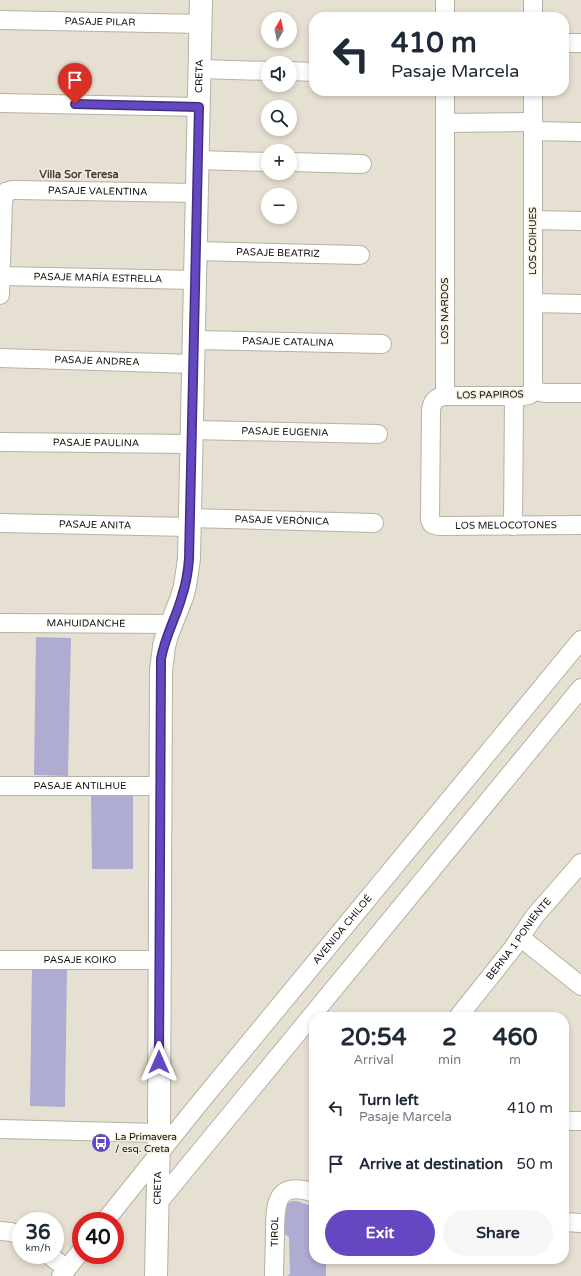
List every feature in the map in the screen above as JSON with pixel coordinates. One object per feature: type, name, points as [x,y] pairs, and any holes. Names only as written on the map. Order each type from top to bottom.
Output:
[{"type":"street","name":"CRETA","points":[[156,1276],[159,1133],[161,659],[164,646],[185,586],[189,559],[201,0]]},
{"type":"street","points":[[445,0],[445,12]]},
{"type":"street","points":[[533,0],[533,12]]},
{"type":"street","name":"PASAJE PILAR","points":[[0,20],[201,24]]},
{"type":"street","points":[[569,43],[581,43]]},
{"type":"street","points":[[200,69],[261,71]]},
{"type":"street","points":[[297,71],[309,72]]},
{"type":"street","name":"LOS NARDOS","points":[[445,96],[445,396]]},
{"type":"street","name":"LOS COIHUES","points":[[533,96],[533,386],[536,390]]},
{"type":"street","points":[[0,103],[199,107]]},
{"type":"street","points":[[445,123],[533,126],[581,132]]},
{"type":"street","points":[[198,160],[261,162]]},
{"type":"street","points":[[297,162],[362,164]]},
{"type":"street","points":[[0,295],[3,190]]},
{"type":"street","name":"PASAJE VALENTINA","points":[[3,190],[197,193]]},
{"type":"street","points":[[533,220],[581,221]]},
{"type":"street","name":"PASAJE BEATRIZ","points":[[196,251],[360,255]]},
{"type":"street","name":"PASAJE MARÍA ESTRELLA","points":[[0,276],[195,280]]},
{"type":"street","points":[[533,303],[581,304]]},
{"type":"street","name":"PASAJE CATALINA","points":[[194,340],[382,344]]},
{"type":"street","name":"PASAJE ANDREA","points":[[0,358],[193,364]]},
{"type":"street","name":"LOS PAPIROS","points":[[445,396],[514,397],[529,395],[536,390],[545,393],[581,393]]},
{"type":"street","name":"LOS MELOCOTONES","points":[[445,396],[435,400],[431,410],[430,520],[432,524],[439,526],[581,525]]},
{"type":"street","points":[[513,526],[514,397]]},
{"type":"street","name":"PASAJE EUGENIA","points":[[191,437],[378,434]]},
{"type":"street","name":"PASAJE PAULINA","points":[[0,442],[191,437]]},
{"type":"street","name":"PASAJE ANITA","points":[[0,523],[189,523]]},
{"type":"street","name":"PASAJE VERÓNICA","points":[[189,523],[374,523]]},
{"type":"street","name":"MAHUIDANCHE","points":[[0,623],[172,624]]},
{"type":"street","name":"AVENIDA CHILOÉ","points":[[113,1212],[197,1106],[581,640]]},
{"type":"street","points":[[315,1012],[581,688]]},
{"type":"street","name":"PASAJE ANTILHUE","points":[[0,786],[160,786]]},
{"type":"street","name":"BERNA 1 PONIENTE","points":[[466,1012],[534,917],[581,863]]},
{"type":"street","points":[[520,937],[581,986]]},
{"type":"street","name":"PASAJE KOIKO","points":[[0,960],[160,960]]},
{"type":"street","points":[[157,1204],[309,1019]]},
{"type":"street","points":[[569,1121],[581,1121]]},
{"type":"street","points":[[0,1129],[159,1133]]},
{"type":"street","name":"TIROL","points":[[274,1276],[276,1208],[278,1199],[286,1192],[296,1189],[309,1192]]},
{"type":"street","points":[[569,1222],[581,1223]]},
{"type":"street","points":[[0,1231],[12,1232]]},
{"type":"street","points":[[57,1264],[64,1272],[72,1262]]},
{"type":"shaded area","points":[[36,637],[71,638],[68,776],[34,775]]},
{"type":"shaded area","points":[[91,794],[133,794],[133,869],[92,869]]},
{"type":"shaded area","points":[[32,968],[67,969],[65,1107],[30,1106]]},
{"type":"shaded area","points":[[292,1201],[297,1201],[309,1205],[309,1264],[326,1264],[326,1276],[287,1276],[290,1274],[289,1237],[282,1232],[285,1205]]},
{"type":"place","name":"La Primavera / esq. Creta","points":[[101,1143]]},
{"type":"district","name":"Villa Sor Teresa","points":[[79,174]]},
{"type":"route","points":[[75,104],[199,107],[189,559],[188,572],[182,597],[167,635],[161,659],[159,1062]]}]
